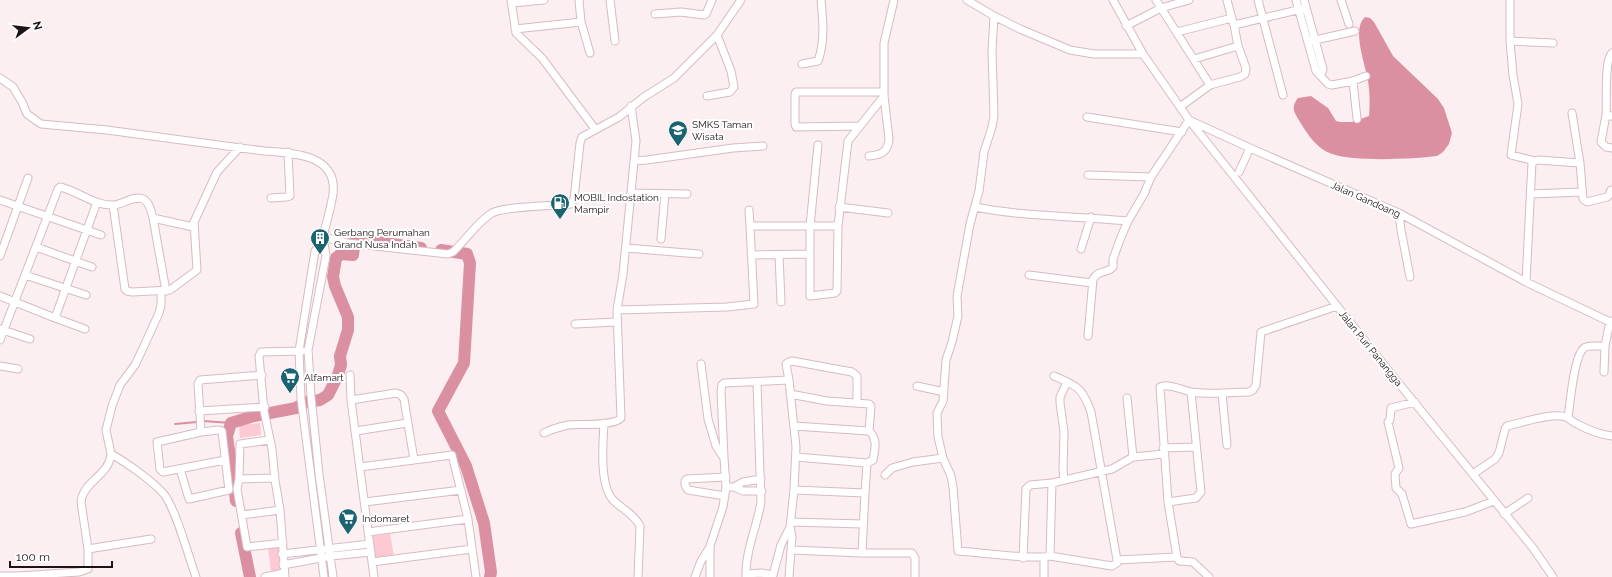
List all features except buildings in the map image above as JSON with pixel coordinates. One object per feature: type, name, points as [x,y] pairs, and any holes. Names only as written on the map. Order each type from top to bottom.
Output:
[{"type":"street","points":[[544,0],[512,2],[515,29],[518,35],[542,58],[595,129]]},
{"type":"street","points":[[580,0],[581,22],[590,53]]},
{"type":"street","points":[[610,0],[615,41]]},
{"type":"street","points":[[655,14],[680,12],[704,15],[706,14],[712,0]]},
{"type":"street","points":[[323,240],[448,254],[453,252],[483,220],[493,212],[571,204],[574,199],[580,143],[582,137],[619,117],[631,106],[674,78],[717,35],[740,0]]},
{"type":"street","points":[[802,64],[818,62],[823,22],[821,0]]},
{"type":"street","points":[[869,156],[881,154],[886,151],[889,139],[884,94],[884,43],[894,0]]},
{"type":"street","points":[[966,0],[994,16],[1070,50],[1094,54],[1143,54]]},
{"type":"street","points":[[1088,336],[1092,283],[1096,274],[1111,270],[1113,268],[1113,260],[1128,221],[1138,207],[1151,176],[1189,120],[1143,54],[1126,26],[1113,0]]},
{"type":"street","points":[[1156,0],[1210,85]]},
{"type":"street","points":[[1126,26],[1161,8],[1188,0]]},
{"type":"street","points":[[1180,107],[1210,85],[1240,77],[1245,74],[1246,68],[1238,46],[1227,0]]},
{"type":"street","points":[[1258,0],[1283,95]]},
{"type":"street","points":[[1296,0],[1302,8],[1312,41],[1323,69],[1321,74],[1330,85],[1353,81],[1366,76]]},
{"type":"street","points":[[1302,8],[1304,0]]},
{"type":"street","points":[[1342,0],[1349,24]]},
{"type":"street","points":[[1510,0],[1510,41],[1513,75],[1518,104],[1511,155],[1535,161],[1580,163]]},
{"type":"street","points":[[1177,32],[1263,18],[1302,8]]},
{"type":"street","points":[[994,16],[992,51],[994,116],[984,152],[975,207],[970,224],[957,296],[958,316],[946,360],[943,401],[938,413],[937,429],[943,458],[951,476],[953,488],[958,551],[980,552],[1023,558],[1047,557],[1112,566],[1117,563],[1091,412],[1086,397],[1080,389],[1054,376]]},
{"type":"street","points":[[515,29],[581,22]]},
{"type":"street","points":[[1312,41],[1355,31]]},
{"type":"street","points":[[707,96],[730,92],[734,87],[731,71],[717,35]]},
{"type":"street","points":[[1510,41],[1553,43]]},
{"type":"street","points":[[1194,59],[1238,46]]},
{"type":"street","points":[[1612,53],[1609,57],[1609,116],[1601,142],[1606,147],[1612,148]]},
{"type":"street","points":[[0,78],[13,87],[27,114],[41,124],[107,130],[264,151],[288,152],[316,160],[325,167],[330,174],[333,183],[333,194],[323,240],[315,251],[299,351],[302,403],[324,577]]},
{"type":"street","points":[[1353,81],[1357,119]]},
{"type":"street","points":[[859,126],[796,127],[796,92],[884,94]]},
{"type":"street","points":[[818,145],[810,226],[810,296],[837,293],[839,207],[848,141],[884,94]]},
{"type":"street","points":[[544,432],[553,428],[569,425],[618,421],[621,418],[617,310],[626,248],[636,141],[631,106]]},
{"type":"street","points":[[1572,113],[1580,163],[1581,192],[1583,199],[1587,202],[1607,197],[1611,190]]},
{"type":"street","points":[[1087,117],[1182,132]]},
{"type":"street","name":"Jalan Gandoang","points":[[1189,120],[1399,213],[1526,282],[1611,322]]},
{"type":"street","name":"Jalan Puri Panangga","points":[[1189,120],[1504,514],[1533,548],[1553,577]]},
{"type":"street","points":[[634,161],[733,148],[764,146]]},
{"type":"street","points":[[113,206],[125,289],[127,292],[170,290],[183,282],[197,270],[193,227],[217,172],[240,147]]},
{"type":"street","points":[[1239,172],[1250,148]]},
{"type":"street","points":[[271,198],[286,198],[290,196],[288,152]]},
{"type":"street","points":[[1526,282],[1531,194],[1530,166],[1532,162],[1535,161]]},
{"type":"street","points":[[1088,175],[1151,176]]},
{"type":"street","points":[[0,256],[28,178]]},
{"type":"street","points":[[0,340],[2,330],[16,301],[58,188],[60,187],[97,202],[113,206],[138,198],[143,199],[148,203],[153,218],[163,291],[161,305],[159,313],[144,346],[134,365],[120,385],[112,406],[106,430],[111,458],[101,475],[85,489],[82,496],[81,502],[88,549],[88,569],[79,574],[0,576]]},
{"type":"street","points":[[1531,194],[1581,192]]},
{"type":"street","points":[[631,194],[687,194]]},
{"type":"street","points":[[661,239],[665,194]]},
{"type":"street","points":[[0,200],[101,235]]},
{"type":"street","points":[[55,318],[88,231],[97,202]]},
{"type":"street","points":[[839,207],[888,213]]},
{"type":"street","points":[[975,207],[1033,215],[1091,217],[1128,221]]},
{"type":"street","points":[[617,310],[721,308],[754,304],[749,210]]},
{"type":"street","points":[[1399,213],[1410,277]]},
{"type":"street","points":[[1081,249],[1091,217]]},
{"type":"street","points":[[153,218],[193,227]]},
{"type":"street","points":[[750,226],[838,226]]},
{"type":"street","points":[[323,240],[326,256],[308,350],[319,474],[333,577]]},
{"type":"street","points":[[36,247],[76,260],[92,267]]},
{"type":"street","points":[[626,248],[699,254]]},
{"type":"street","points":[[751,255],[810,254]]},
{"type":"street","points":[[779,255],[781,302]]},
{"type":"street","points":[[25,275],[86,295]]},
{"type":"street","points":[[1029,275],[1092,283]]},
{"type":"street","points":[[0,296],[85,329]]},
{"type":"street","points":[[1208,577],[1193,562],[1179,561],[1177,557],[1168,502],[1160,387],[1165,386],[1191,392],[1248,392],[1255,388],[1261,332],[1337,306]]},
{"type":"street","points":[[575,324],[617,322]]},
{"type":"street","points":[[1604,372],[1605,346],[1611,322]]},
{"type":"street","points":[[2,330],[30,339]]},
{"type":"street","points":[[1568,418],[1577,358],[1582,348],[1588,346],[1605,346]]},
{"type":"street","points":[[265,577],[285,575],[282,554],[283,543],[280,510],[266,421],[260,353],[308,350]]},
{"type":"street","points":[[789,577],[792,550],[790,524],[796,457],[794,426],[786,364],[789,362],[852,372],[857,376],[857,403]]},
{"type":"street","points":[[701,364],[708,419],[716,446],[724,458]]},
{"type":"street","points":[[0,366],[18,369]]},
{"type":"street","points":[[201,432],[198,384],[200,380],[262,375]]},
{"type":"street","points":[[350,375],[351,400],[374,577]]},
{"type":"street","points":[[695,577],[701,561],[710,546],[723,507],[726,487],[722,385],[724,383],[757,383],[789,380]]},
{"type":"street","points":[[1064,480],[1062,448],[1064,432],[1060,397],[1067,382]]},
{"type":"street","points":[[757,383],[762,491],[759,517],[746,558],[746,575],[761,573],[770,576],[790,524]]},
{"type":"street","points":[[917,386],[944,392]]},
{"type":"street","points":[[1168,502],[1196,498],[1200,494],[1191,392]]},
{"type":"street","points":[[1222,393],[1227,445]]},
{"type":"street","points":[[351,400],[399,394],[404,399],[414,460]]},
{"type":"street","points":[[790,394],[827,401],[866,403],[871,406],[869,431]]},
{"type":"street","points":[[1127,398],[1133,457]]},
{"type":"street","points":[[1415,402],[1391,408],[1390,420],[1388,422],[1399,468],[1395,474],[1396,488],[1402,494],[1411,524],[1465,512],[1494,501]]},
{"type":"street","points":[[199,411],[265,409]]},
{"type":"street","points":[[1473,474],[1495,459],[1499,453],[1507,426],[1557,416],[1568,418],[1580,426],[1607,436],[1612,436]]},
{"type":"street","points":[[356,431],[408,423]]},
{"type":"street","points":[[604,423],[602,458],[607,492],[636,520],[640,526],[638,577]]},
{"type":"street","points":[[794,426],[869,431],[873,434],[875,441],[873,460],[868,463],[796,457]]},
{"type":"street","points":[[180,469],[189,499],[228,491],[225,460],[221,430],[201,432],[157,442],[161,471],[180,469],[225,460]]},
{"type":"street","points":[[270,440],[240,444],[239,479],[237,489],[247,547],[283,543]]},
{"type":"street","points":[[1023,558],[1026,489],[1030,485],[1052,483],[1102,472],[1112,469],[1133,457],[1196,447]]},
{"type":"street","points":[[111,454],[126,463],[164,494],[174,514],[196,577]]},
{"type":"street","points":[[360,467],[452,455],[468,519],[476,577]]},
{"type":"street","points":[[885,475],[892,468],[913,462],[943,458]]},
{"type":"street","points":[[862,553],[868,463]]},
{"type":"street","points":[[310,475],[319,474]]},
{"type":"street","points":[[724,496],[688,490],[685,487],[685,481],[687,479],[726,477]]},
{"type":"street","points":[[239,479],[275,478]]},
{"type":"street","points":[[734,487],[743,482],[761,480]]},
{"type":"street","points":[[1044,577],[1047,557],[1052,483]]},
{"type":"street","points":[[726,487],[734,487],[743,491],[762,491]]},
{"type":"street","points":[[364,502],[461,490]]},
{"type":"street","points":[[794,490],[865,493]]},
{"type":"street","points":[[1504,514],[1528,498]]},
{"type":"street","points":[[242,515],[280,510]]},
{"type":"street","points":[[368,532],[468,519]]},
{"type":"street","points":[[790,524],[863,524]]},
{"type":"street","points":[[88,549],[151,539]]},
{"type":"street","points":[[283,565],[321,558],[330,552],[370,544]]},
{"type":"street","points":[[710,546],[710,577]]},
{"type":"street","points":[[372,562],[472,549]]},
{"type":"street","points":[[282,554],[321,550],[330,552],[371,552]]},
{"type":"street","points":[[792,550],[914,554],[916,558],[915,577]]},
{"type":"street","points":[[1117,560],[1177,557]]},
{"type":"shaded area","points":[[1365,17],[1370,18],[1374,22],[1393,56],[1438,99],[1444,108],[1452,133],[1449,144],[1443,152],[1437,156],[1399,159],[1342,157],[1327,152],[1317,145],[1306,132],[1296,116],[1294,105],[1298,98],[1311,96],[1328,108],[1336,121],[1352,122],[1369,116],[1369,85],[1359,39],[1359,30]]},
{"type":"shaded area","points":[[260,423],[261,435],[240,438],[239,425]]},
{"type":"shaded area","points":[[390,534],[394,556],[374,558],[372,536]]},
{"type":"shaded area","points":[[280,547],[283,570],[271,572],[268,548]]},
{"type":"waterway","points":[[236,501],[227,436],[231,423],[254,416],[296,408],[306,402],[320,400],[328,395],[338,375],[341,365],[340,356],[348,330],[348,317],[335,286],[333,277],[336,258],[341,254],[353,255],[355,239],[421,248]]},
{"type":"waterway","points":[[441,250],[467,254],[470,263],[464,363],[438,411],[466,466],[484,523],[491,572],[490,577]]},
{"type":"waterway","points":[[203,421],[231,423]]},
{"type":"waterway","points":[[175,424],[197,422]]},
{"type":"waterway","points":[[241,533],[250,577]]},
{"type":"place","name":"SMKS Taman Wisata","points":[[678,147]]},
{"type":"place","name":"MOBIL Indostation Mampir","points":[[560,220]]},
{"type":"place","name":"Gerbang Perumahan Grand Nusa Indah","points":[[320,255]]},
{"type":"place","name":"Alfamart","points":[[290,394]]},
{"type":"place","name":"Indomaret","points":[[348,535]]}]
